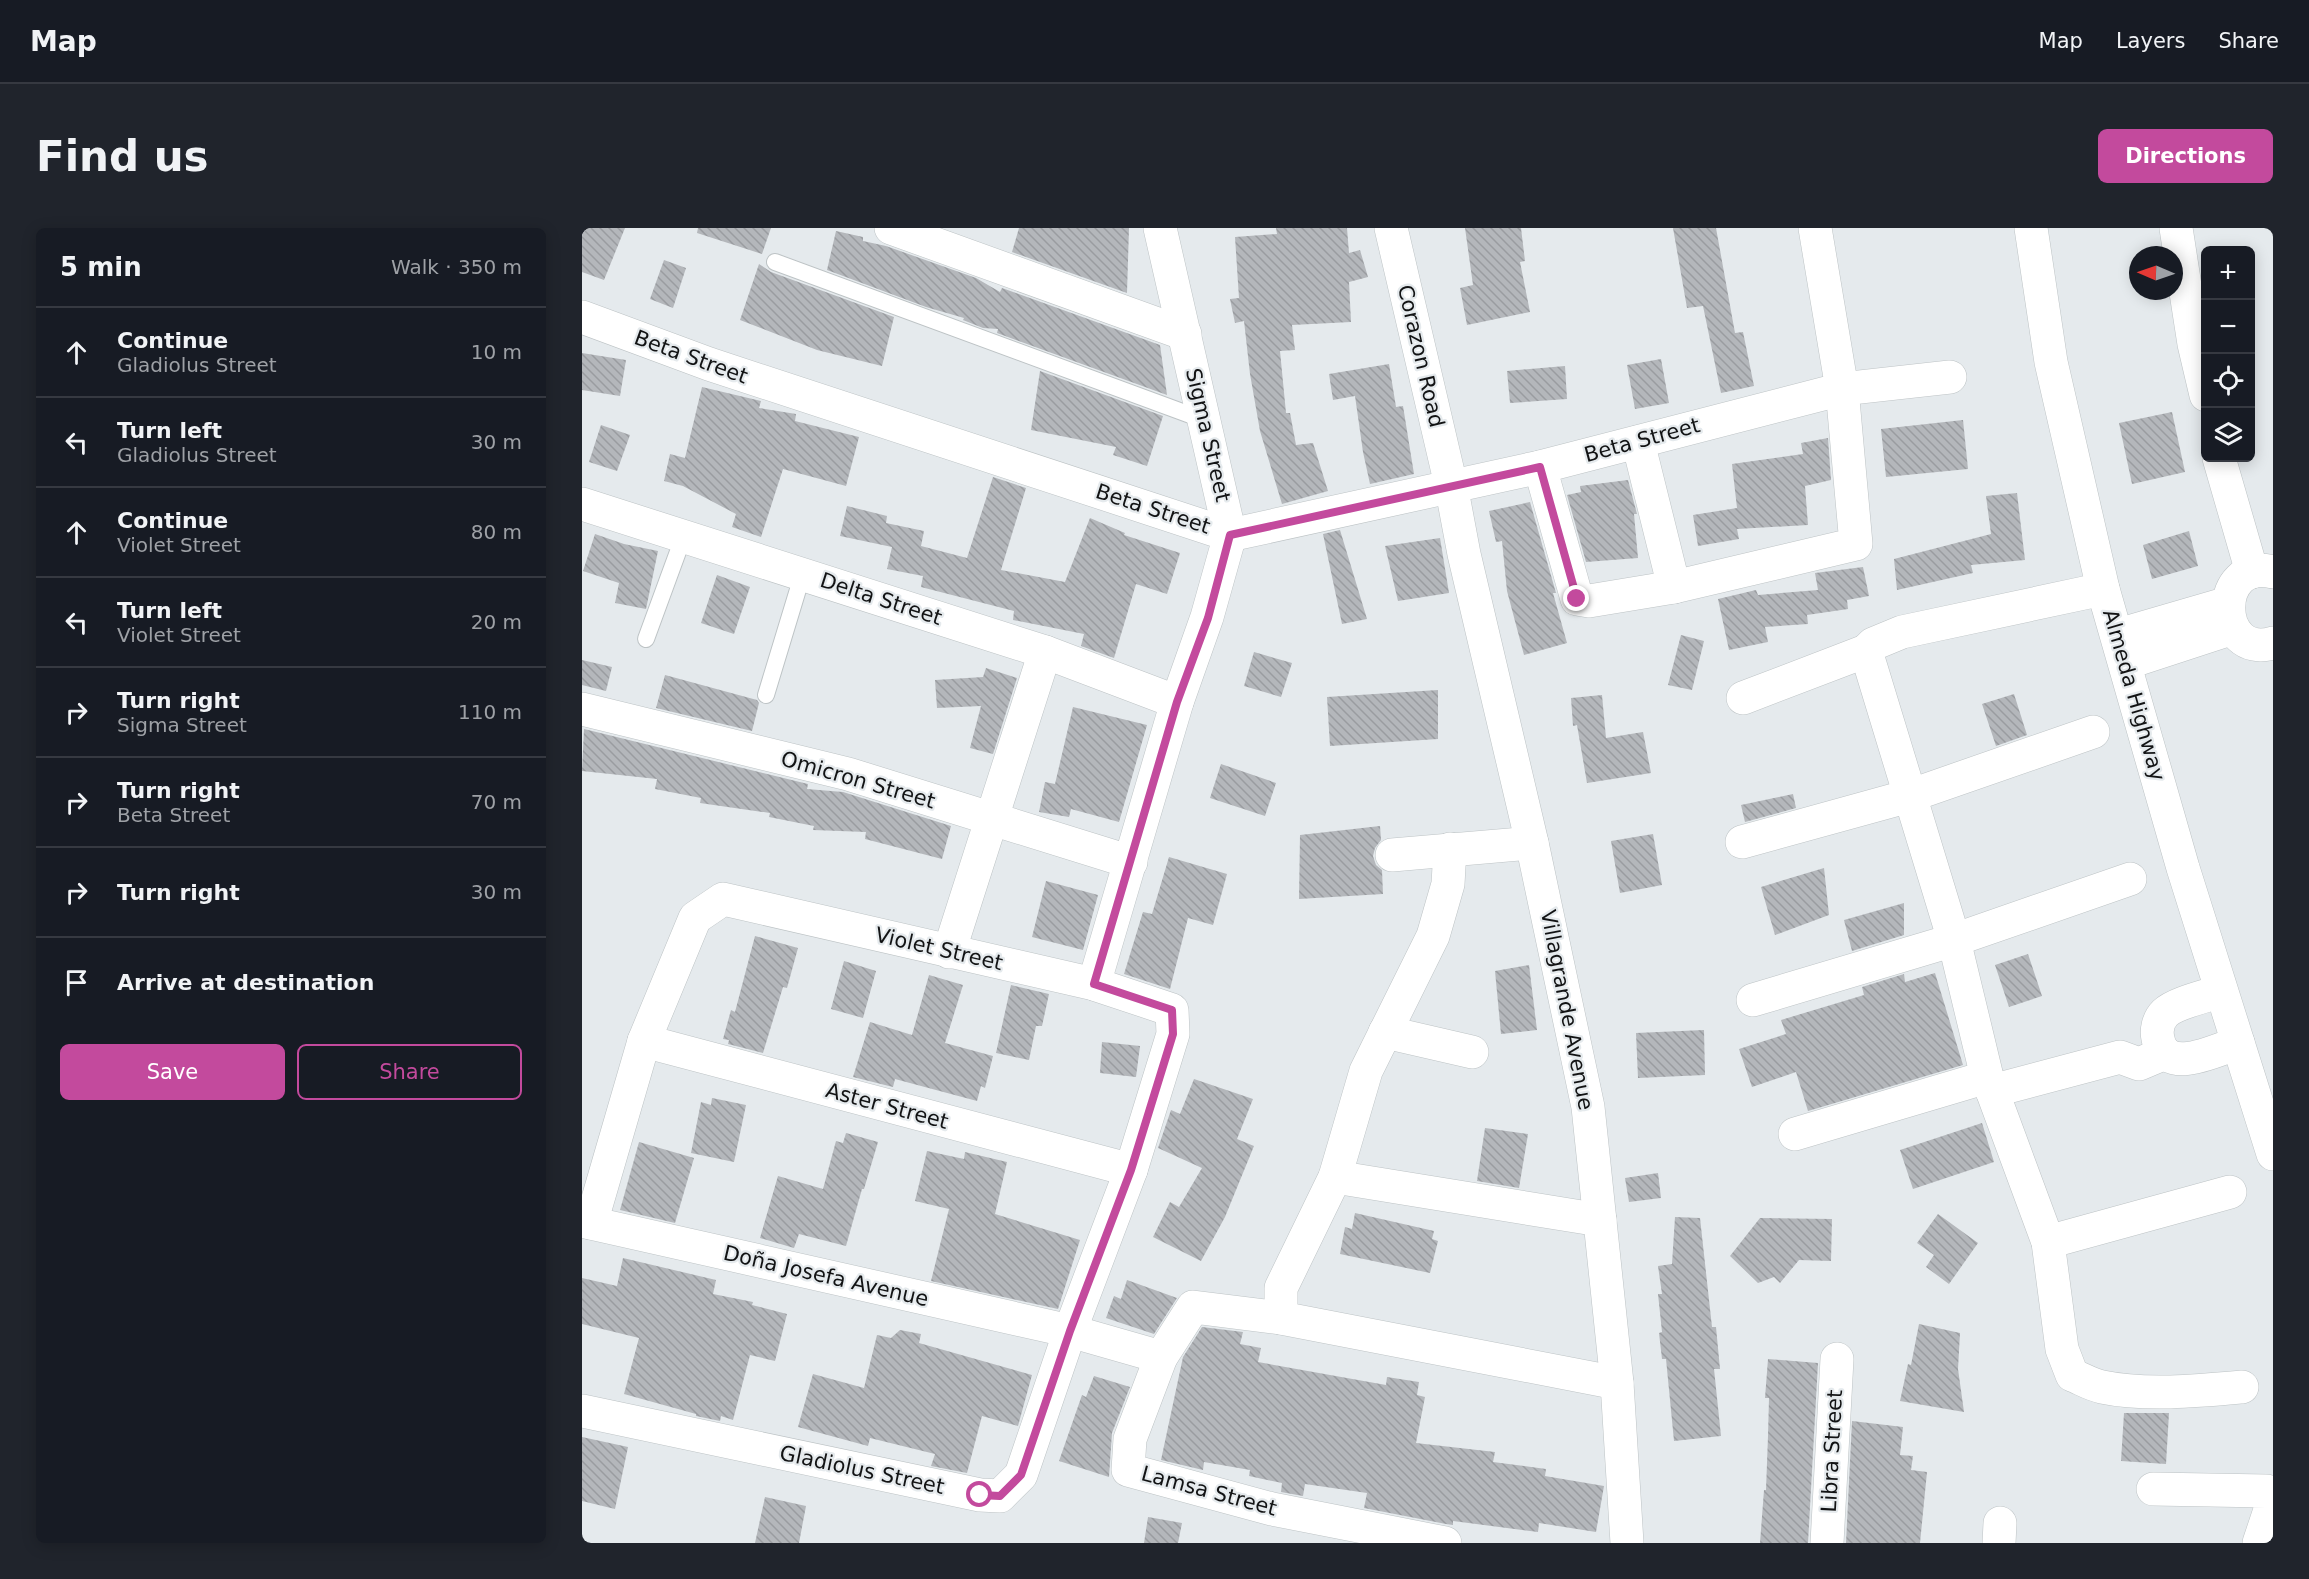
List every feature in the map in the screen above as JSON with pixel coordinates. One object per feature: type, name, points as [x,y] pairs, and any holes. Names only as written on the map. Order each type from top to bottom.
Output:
[{"type":"main road","points":[[891,228],[1185,334]]},
{"type":"main road","name":"Sigma Street","points":[[1094,984],[1177,702],[1208,618],[1230,535],[1160,228]]},
{"type":"main road","name":"Corazon Road","points":[[1391,228],[1451,485]]},
{"type":"main road","points":[[1540,467],[1577,599],[1589,601],[1674,586],[1856,544],[1842,388],[1815,228]]},
{"type":"main road","name":"Almeda Highway","points":[[2031,228],[2051,362],[2103,589],[2183,868],[2273,1154]]},
{"type":"main road","points":[[2175,228],[2201,376]]},
{"type":"main road","name":"Beta Street","points":[[582,317],[709,364],[1230,535],[1540,467],[1842,388],[1950,376]]},
{"type":"main road","points":[[1638,442],[1674,586]]},
{"type":"main road","points":[[2221,462],[2262,572],[2241,579],[2232,589],[2230,616],[2243,638],[2255,644],[2273,643]]},
{"type":"main road","name":"Villagrande Avenue","points":[[1451,485],[1464,554],[1532,843],[1588,1107],[1617,1383],[1627,1543]]},
{"type":"main road","name":"Delta Street","points":[[582,504],[635,519],[683,538],[803,573],[1045,652],[1177,702]]},
{"type":"main road","points":[[1743,698],[1866,651],[1873,644],[1902,632],[1977,618],[2103,589]]},
{"type":"main road","points":[[2122,649],[2230,616]]},
{"type":"main road","points":[[1866,651],[1954,939],[1990,1084],[2048,1242],[2062,1349],[2072,1375],[2101,1387],[2140,1390],[2193,1391],[2242,1387]]},
{"type":"main road","points":[[949,952],[1045,652]]},
{"type":"main road","name":"Omicron Street","points":[[582,709],[848,774],[1131,862]]},
{"type":"main road","points":[[1742,842],[1909,796],[2093,732]]},
{"type":"main road","points":[[1392,855],[1532,843]]},
{"type":"main road","points":[[1450,849],[1448,884],[1433,936],[1366,1071],[1335,1177],[1281,1288],[1281,1318],[1617,1383]]},
{"type":"main road","points":[[1753,1000],[1954,939],[2130,879]]},
{"type":"main road","name":"Violet Street","points":[[586,1222],[644,1041],[695,918],[723,899],[1094,984],[1172,1010],[1173,1034],[1131,1170],[1070,1331]]},
{"type":"main road","points":[[2221,991],[2165,1013],[2159,1021],[2161,1042],[2174,1058],[2189,1059],[2238,1043]]},
{"type":"main road","points":[[1385,1032],[1472,1052]]},
{"type":"main road","points":[[1795,1134],[1990,1084],[2120,1058],[2130,1040],[2161,1042]]},
{"type":"main road","name":"Aster Street","points":[[644,1041],[1131,1170]]},
{"type":"main road","points":[[1335,1177],[1600,1220]]},
{"type":"main road","points":[[2048,1242],[2230,1192]]},
{"type":"main road","name":"Doña Josefa Avenue","points":[[586,1222],[1070,1331],[1161,1357]]},
{"type":"main road","name":"Lamsa Street","points":[[1281,1318],[1193,1307],[1161,1357],[1130,1439],[1128,1470],[1272,1509],[1445,1543]]},
{"type":"main road","name":"Gladiolus Street","points":[[582,1411],[980,1495],[1000,1496],[1021,1475],[1070,1331]]},
{"type":"main road","name":"Libra Street","points":[[1827,1543],[1837,1359]]},
{"type":"main road","points":[[2153,1489],[2266,1491],[2272,1504],[2259,1543]]},
{"type":"lane","points":[[775,262],[1205,420]]},
{"type":"lane","points":[[646,639],[683,538]]},
{"type":"lane","points":[[766,695],[803,573]]},
{"type":"building","points":[[582,228],[625,228],[604,280],[582,272]]},
{"type":"building","points":[[698,228],[771,228],[762,254],[697,233]]},
{"type":"building","points":[[1019,228],[1129,228],[1127,293],[1012,252]]},
{"type":"building","points":[[1276,228],[1347,228],[1349,253],[1360,250],[1368,277],[1349,282],[1351,322],[1292,325],[1295,350],[1280,351],[1286,413],[1290,413],[1296,445],[1313,443],[1328,491],[1282,504],[1260,431],[1244,321],[1235,323],[1230,299],[1239,298],[1235,237],[1277,234]]},
{"type":"building","points":[[1465,228],[1521,228],[1525,261],[1520,262],[1530,312],[1467,325],[1460,288],[1473,285]]},
{"type":"building","points":[[1673,228],[1716,228],[1735,333],[1743,332],[1754,386],[1721,393],[1703,306],[1687,308]]},
{"type":"building","points":[[836,231],[863,237],[863,241],[886,246],[976,278],[1000,292],[1002,288],[1160,345],[1167,395],[997,333],[998,329],[983,328],[963,320],[964,318],[926,307],[827,270]]},
{"type":"building","points":[[664,260],[686,268],[673,308],[650,299]]},
{"type":"building","points":[[759,264],[771,272],[894,317],[882,366],[817,350],[740,320]]},
{"type":"building","points":[[582,353],[626,360],[620,396],[582,390]]},
{"type":"building","points":[[1661,359],[1669,403],[1635,409],[1627,365]]},
{"type":"building","points":[[1389,364],[1396,407],[1403,406],[1414,474],[1370,484],[1355,396],[1333,400],[1329,374]]},
{"type":"building","points":[[1565,366],[1567,399],[1510,403],[1507,371]]},
{"type":"building","points":[[1040,371],[1163,416],[1147,466],[1113,455],[1116,447],[1031,430]]},
{"type":"building","points":[[702,387],[761,401],[759,408],[796,414],[795,421],[859,437],[846,486],[783,469],[761,537],[732,527],[736,514],[683,486],[664,481],[670,454],[685,458]]},
{"type":"building","points":[[2172,412],[2185,472],[2132,484],[2119,423]]},
{"type":"building","points":[[1963,420],[1968,469],[1886,477],[1881,429]]},
{"type":"building","points":[[601,425],[630,435],[617,471],[589,462]]},
{"type":"building","points":[[1828,438],[1831,480],[1805,486],[1808,525],[1737,529],[1739,539],[1698,546],[1693,515],[1737,508],[1732,464],[1803,454],[1801,443]]},
{"type":"building","points":[[993,477],[1026,488],[1001,570],[1065,582],[1090,518],[1125,533],[1124,535],[1180,553],[1167,594],[1136,584],[1114,658],[1081,646],[1084,634],[1013,620],[1014,611],[921,587],[923,576],[887,569],[892,547],[840,536],[847,506],[887,516],[886,523],[924,531],[921,546],[967,558]]},
{"type":"building","points":[[1628,480],[1637,514],[1634,514],[1638,558],[1586,562],[1567,495],[1581,492],[1580,486]]},
{"type":"building","points":[[2017,493],[2025,560],[1971,565],[1973,573],[1897,590],[1894,559],[1991,534],[1986,496]]},
{"type":"building","points":[[1530,502],[1556,593],[1553,593],[1567,643],[1524,655],[1507,591],[1502,541],[1496,542],[1489,511]]},
{"type":"building","points":[[1340,530],[1367,619],[1342,624],[1323,534]]},
{"type":"building","points":[[2189,531],[2198,566],[2152,579],[2143,545]]},
{"type":"building","points":[[595,534],[624,544],[658,551],[646,609],[615,603],[619,583],[583,571]]},
{"type":"building","points":[[1440,538],[1449,593],[1398,601],[1385,546]]},
{"type":"building","points":[[1863,567],[1869,596],[1847,600],[1848,609],[1807,615],[1808,624],[1765,627],[1768,642],[1729,650],[1718,599],[1756,590],[1758,595],[1818,590],[1815,573]]},
{"type":"building","points":[[717,575],[750,587],[734,634],[701,623]]},
{"type":"building","points":[[1681,635],[1704,641],[1692,690],[1668,685]]},
{"type":"building","points":[[1254,652],[1292,663],[1281,697],[1244,686]]},
{"type":"building","points":[[582,660],[612,667],[606,691],[582,685]]},
{"type":"building","points":[[986,668],[1017,678],[993,754],[970,748],[981,706],[937,708],[935,680],[983,677]]},
{"type":"building","points":[[665,675],[757,700],[759,703],[752,731],[656,708]]},
{"type":"building","points":[[1438,690],[1438,739],[1330,746],[1327,697]]},
{"type":"building","points":[[2014,694],[2027,735],[1996,746],[1982,704]]},
{"type":"building","points":[[1602,695],[1606,738],[1643,732],[1651,773],[1587,783],[1577,725],[1573,726],[1571,698]]},
{"type":"building","points":[[1073,707],[1147,725],[1119,822],[1071,809],[1069,817],[1039,812],[1045,782],[1055,784]]},
{"type":"building","points":[[584,729],[808,784],[807,789],[843,792],[951,826],[942,859],[865,839],[866,832],[813,830],[814,826],[769,817],[770,813],[700,803],[701,798],[655,789],[657,779],[582,771]]},
{"type":"building","points":[[1221,764],[1276,783],[1265,816],[1210,798]]},
{"type":"building","points":[[1793,794],[1796,808],[1745,822],[1741,805]]},
{"type":"building","points":[[1380,826],[1381,840],[1373,856],[1376,865],[1382,870],[1383,894],[1299,899],[1300,835]]},
{"type":"building","points":[[1653,834],[1662,885],[1620,893],[1611,841]]},
{"type":"building","points":[[1169,857],[1227,874],[1213,925],[1188,918],[1170,989],[1124,974],[1143,912],[1152,914]]},
{"type":"building","points":[[1824,868],[1829,915],[1775,935],[1761,887]]},
{"type":"building","points":[[1046,881],[1098,895],[1083,950],[1032,937]]},
{"type":"building","points":[[1904,903],[1904,935],[1852,951],[1844,920]]},
{"type":"building","points":[[755,936],[798,948],[787,988],[783,987],[763,1053],[728,1044],[729,1040],[723,1039],[731,1010],[735,1012]]},
{"type":"building","points":[[2028,954],[2042,996],[2009,1007],[1995,965]]},
{"type":"building","points":[[844,961],[876,971],[863,1018],[831,1009]]},
{"type":"building","points":[[1529,965],[1537,1030],[1501,1034],[1495,971]]},
{"type":"building","points":[[1935,973],[1963,1065],[1808,1111],[1796,1072],[1752,1087],[1739,1049],[1786,1034],[1781,1020],[1864,995],[1862,987],[1904,974],[1905,982]]},
{"type":"building","points":[[929,975],[963,985],[945,1043],[993,1056],[985,1088],[981,1086],[977,1101],[895,1079],[893,1087],[853,1077],[870,1022],[912,1035]]},
{"type":"building","points":[[1011,985],[1049,994],[1042,1026],[1036,1026],[1029,1060],[996,1053]]},
{"type":"building","points":[[1704,1030],[1705,1075],[1638,1078],[1636,1033]]},
{"type":"building","points":[[1102,1042],[1140,1046],[1136,1077],[1100,1073]]},
{"type":"building","points":[[1194,1079],[1253,1099],[1237,1139],[1254,1146],[1225,1217],[1201,1261],[1153,1237],[1170,1202],[1179,1207],[1202,1168],[1158,1148],[1171,1110],[1180,1114]]},
{"type":"building","points":[[712,1098],[746,1105],[734,1162],[691,1153],[701,1102],[711,1105]]},
{"type":"building","points":[[1982,1123],[1994,1162],[1913,1189],[1900,1150]]},
{"type":"building","points":[[1485,1128],[1528,1134],[1519,1188],[1477,1181]]},
{"type":"building","points":[[846,1133],[878,1142],[846,1246],[799,1234],[794,1248],[760,1238],[778,1176],[823,1189],[836,1141],[843,1143]]},
{"type":"building","points":[[639,1142],[694,1158],[675,1223],[620,1210]]},
{"type":"building","points":[[927,1151],[964,1159],[965,1152],[1007,1162],[995,1214],[1080,1240],[1058,1309],[931,1281],[949,1209],[915,1201]]},
{"type":"building","points":[[1658,1173],[1661,1198],[1629,1202],[1625,1178]]},
{"type":"building","points":[[1355,1213],[1434,1231],[1432,1239],[1438,1241],[1430,1273],[1340,1254],[1345,1227],[1352,1229]]},
{"type":"building","points":[[1938,1214],[1978,1243],[1949,1284],[1926,1267],[1934,1255],[1917,1243]]},
{"type":"building","points":[[1675,1217],[1700,1218],[1712,1327],[1716,1327],[1720,1369],[1714,1369],[1721,1436],[1674,1441],[1666,1359],[1662,1359],[1659,1333],[1662,1332],[1658,1294],[1662,1294],[1658,1266],[1672,1264]]},
{"type":"building","points":[[1760,1218],[1832,1219],[1831,1261],[1799,1260],[1780,1283],[1774,1277],[1758,1283],[1730,1256]]},
{"type":"building","points":[[623,1258],[716,1280],[713,1294],[753,1302],[752,1305],[787,1314],[775,1361],[750,1355],[733,1420],[721,1416],[720,1421],[696,1416],[696,1414],[624,1394],[639,1338],[582,1324],[582,1278],[617,1286]]},
{"type":"building","points":[[1127,1280],[1177,1298],[1154,1334],[1106,1318],[1114,1296],[1121,1299]]},
{"type":"building","points":[[1919,1324],[1960,1333],[1958,1369],[1964,1412],[1900,1401],[1908,1364],[1911,1365]]},
{"type":"building","points":[[1202,1327],[1243,1332],[1240,1344],[1261,1348],[1258,1362],[1386,1385],[1387,1377],[1419,1382],[1417,1395],[1425,1397],[1416,1443],[1495,1452],[1493,1462],[1546,1469],[1545,1476],[1604,1486],[1596,1532],[1539,1523],[1538,1532],[1453,1521],[1453,1525],[1446,1524],[1364,1508],[1367,1493],[1305,1484],[1303,1496],[1281,1492],[1282,1483],[1249,1476],[1250,1470],[1204,1462],[1203,1470],[1161,1460],[1183,1357]]},
{"type":"building","points":[[900,1330],[921,1334],[919,1343],[1032,1375],[1018,1426],[982,1416],[967,1473],[931,1466],[935,1454],[870,1438],[868,1446],[798,1427],[813,1374],[864,1388],[877,1335],[891,1338]]},
{"type":"building","points":[[1768,1359],[1818,1363],[1808,1543],[1760,1543],[1764,1490],[1766,1490],[1769,1398],[1765,1398]]},
{"type":"building","points":[[1094,1376],[1130,1387],[1112,1433],[1109,1477],[1059,1461],[1082,1395],[1086,1397]]},
{"type":"building","points":[[2124,1413],[2169,1413],[2166,1464],[2121,1461]]},
{"type":"building","points":[[1852,1421],[1903,1427],[1900,1455],[1913,1456],[1911,1470],[1927,1472],[1920,1543],[1846,1543]]},
{"type":"building","points":[[582,1437],[628,1447],[615,1509],[582,1501]]},
{"type":"building","points":[[765,1497],[806,1506],[799,1543],[755,1543]]},
{"type":"building","points":[[1148,1517],[1182,1523],[1178,1543],[1144,1543]]},
{"type":"route","points":[[980,1495],[1000,1496],[1021,1475],[1070,1331],[1131,1170],[1173,1034],[1172,1010],[1094,984],[1177,702],[1208,618],[1230,535],[1540,467],[1577,599]]}]
